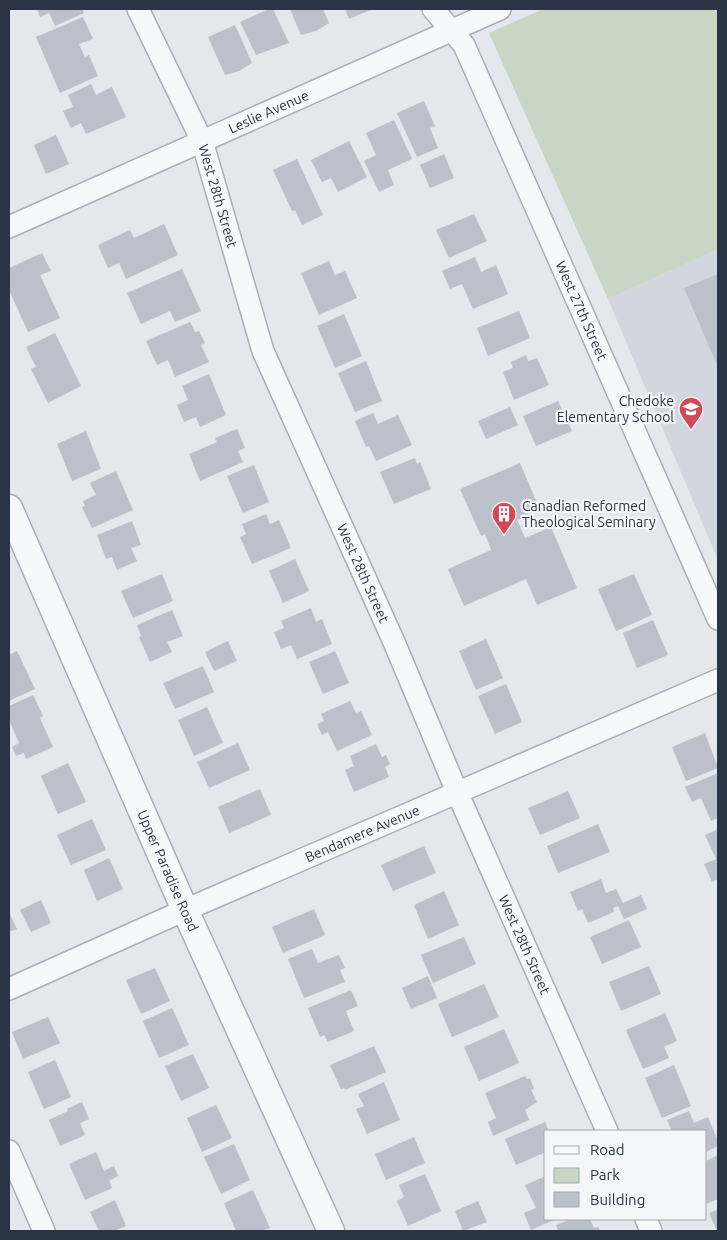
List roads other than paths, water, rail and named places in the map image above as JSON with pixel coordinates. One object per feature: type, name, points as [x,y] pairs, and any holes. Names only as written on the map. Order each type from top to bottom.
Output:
[{"type":"street","name":"West 28th Street","points":[[138,9],[202,141],[263,351],[394,642],[457,792],[607,1130]]},
{"type":"street","name":"West 27th Street","points":[[433,9],[464,45],[718,619]]},
{"type":"street","name":"Leslie Avenue","points":[[9,227],[500,9]]},
{"type":"street","name":"Upper Paradise Road","points":[[9,508],[185,910],[331,1231]]},
{"type":"street","name":"Bendamere Avenue","points":[[9,989],[185,910],[718,680]]},
{"type":"street","points":[[9,1151],[44,1231]]},
{"type":"place","name":"Chedoke Elementary School","points":[[691,430]]},
{"type":"place","name":"Canadian Reformed Theological Seminary","points":[[504,535]]}]
